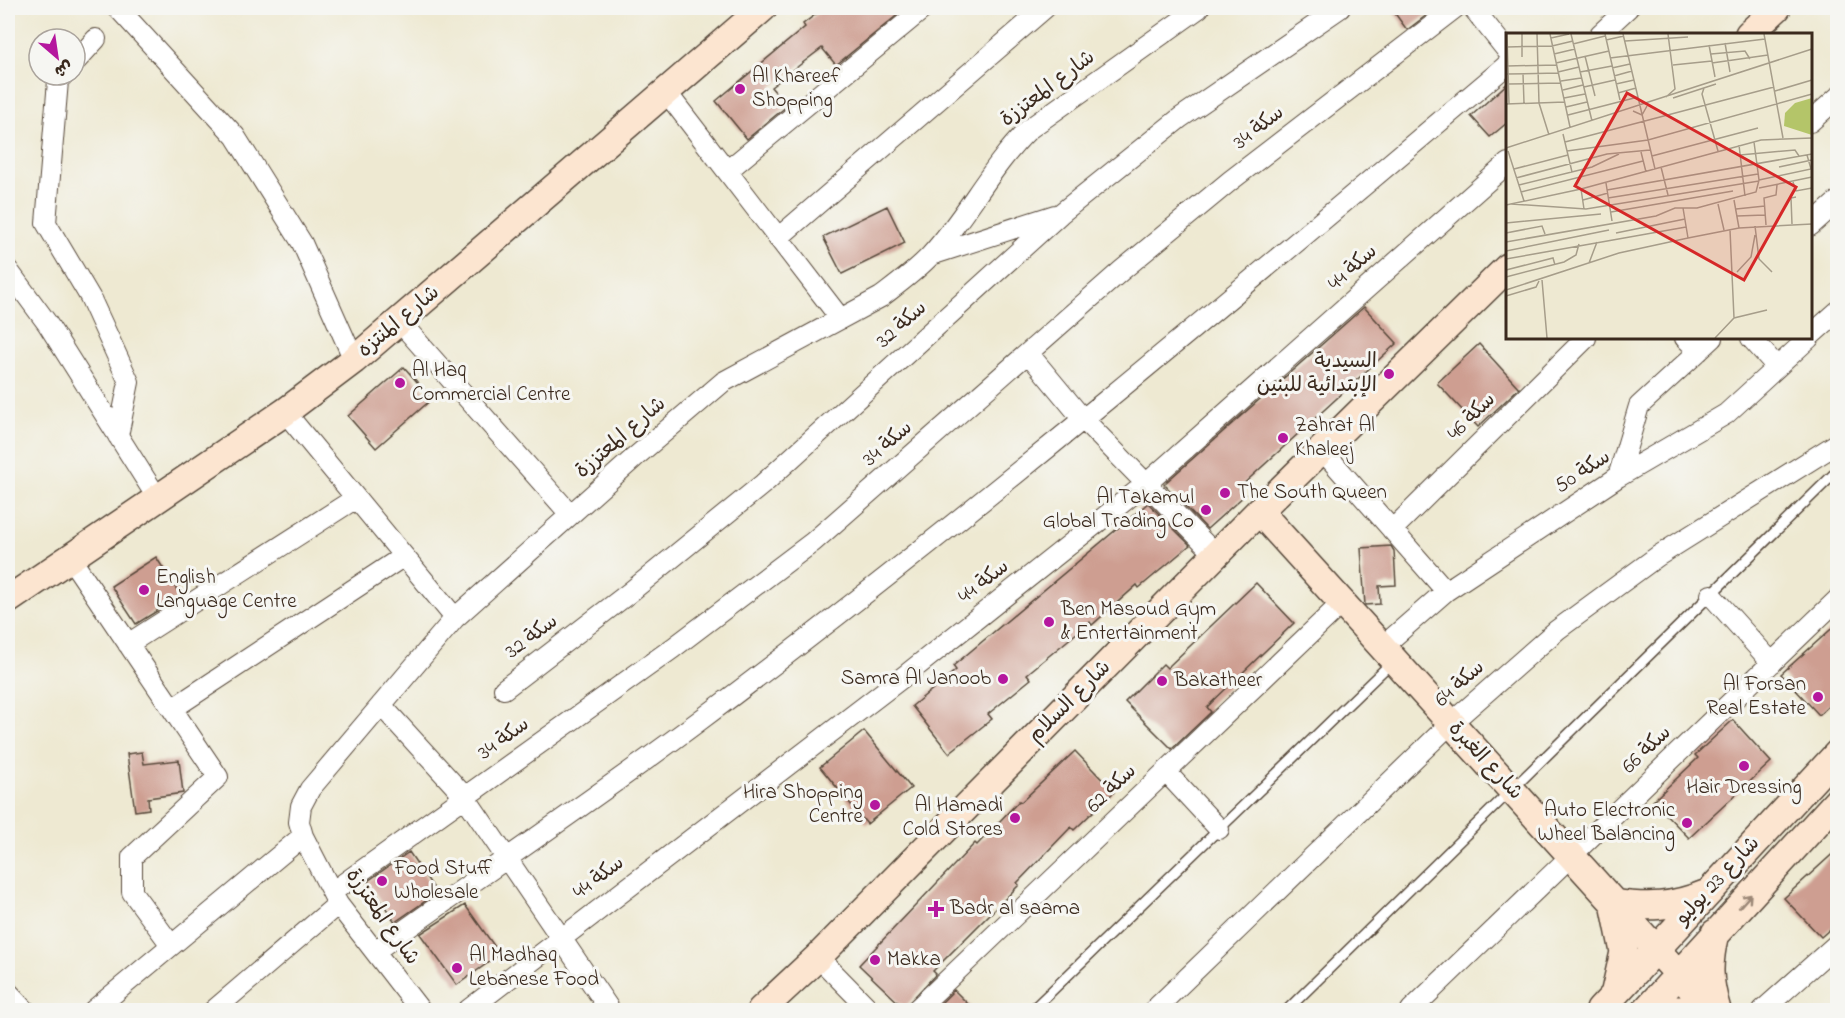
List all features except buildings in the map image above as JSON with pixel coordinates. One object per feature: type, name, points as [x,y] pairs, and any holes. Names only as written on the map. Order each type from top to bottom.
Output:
[{"type":"street","points":[[118,8],[235,136],[302,243],[354,360]]},
{"type":"street","name":"شارع المنتزه","points":[[8,600],[285,412],[354,360],[764,8]]},
{"type":"street","points":[[727,171],[924,8]]},
{"type":"street","points":[[778,238],[1045,8]]},
{"type":"street","name":"شارع المعتززة","points":[[420,1011],[335,898],[303,836],[299,822],[301,806],[310,789],[455,618],[570,514],[723,382],[881,297],[905,279],[931,255],[1008,150],[1029,129],[1199,8]]},
{"type":"street","name":"سكة 32","points":[[504,689],[629,593],[763,484],[1060,214],[1180,118],[1340,8]]},
{"type":"street","name":"سكة 34","points":[[214,1011],[335,898],[465,797],[673,648],[813,542],[1028,353],[1230,181],[1455,8]]},
{"type":"street","points":[[1473,8],[1506,49]]},
{"type":"street","points":[[1601,33],[1628,8]]},
{"type":"street","points":[[1750,33],[1777,8]]},
{"type":"street","points":[[87,49],[96,39]]},
{"type":"street","points":[[375,951],[699,721],[896,568],[1082,418],[1506,66]]},
{"type":"street","points":[[57,87],[46,223],[90,297],[129,382],[118,435]]},
{"type":"street","points":[[667,93],[840,318]]},
{"type":"street","points":[[1812,120],[1838,97]]},
{"type":"street","name":"سكة 44","points":[[468,1011],[907,674],[1147,483],[1506,165]]},
{"type":"street","points":[[1812,224],[1838,201]]},
{"type":"street","points":[[931,255],[1060,214]]},
{"type":"street","name":"شارع السلام","points":[[761,1011],[818,957],[1259,512],[1506,269]]},
{"type":"street","points":[[8,270],[46,323],[158,499]]},
{"type":"street","name":"سكة 50","points":[[1812,335],[1838,311]]},
{"type":"street","points":[[400,322],[570,514]]},
{"type":"street","name":"سكة 46","points":[[1392,530],[1585,339]]},
{"type":"street","points":[[1752,339],[1777,367]]},
{"type":"street","name":"سكة 50","points":[[1388,653],[1446,591],[1618,477],[1726,414],[1808,339]]},
{"type":"street","points":[[1618,477],[1639,406],[1699,342]]},
{"type":"street","points":[[1028,353],[1082,418],[1216,555]]},
{"type":"street","points":[[285,412],[455,618]]},
{"type":"street","name":"سكة 64","points":[[1154,1011],[1450,724],[1557,630],[1649,562],[1838,443]]},
{"type":"street","points":[[1322,450],[1446,591]]},
{"type":"street","points":[[128,644],[356,498]]},
{"type":"street","name":"شارع الغبرة","points":[[1259,512],[1711,1011]]},
{"type":"street","points":[[172,709],[404,556]]},
{"type":"street","points":[[71,559],[218,777],[132,858],[132,891],[171,945]]},
{"type":"street","points":[[1711,595],[1772,663]]},
{"type":"street","name":"سكة 66","points":[[1411,1011],[1838,599]]},
{"type":"street","name":"سكة 62","points":[[916,1011],[1342,603]]},
{"type":"street","points":[[381,705],[465,797],[610,1011]]},
{"type":"street","name":"شارع 23 يوليو","points":[[1607,1003],[1838,753]]},
{"type":"street","points":[[1166,772],[1219,828]]},
{"type":"street","name":"شارع 23 يوليو","points":[[1646,1011],[1838,800]]},
{"type":"street","points":[[94,1011],[303,836]]},
{"type":"street","points":[[1607,1003],[1624,952],[1614,903],[1662,907],[1685,902],[1708,892]]},
{"type":"street","points":[[1715,933],[1708,962],[1710,988],[1717,1011]]},
{"type":"street","points":[[1763,1011],[1838,943]]},
{"type":"street","points":[[818,957],[870,1011]]},
{"type":"street","points":[[8,992],[25,1011]]},
{"type":"street","points":[[1661,1011],[1689,1011]]},
{"type":"lane","points":[[1287,1011],[1838,470]]},
{"type":"lane","points":[[1032,1011],[1219,828],[1388,653]]},
{"type":"place","name":"Al Khareef Shopping","points":[[740,89]]},
{"type":"place","name":"السيدية الإبتدائية للبنين","points":[[1389,374]]},
{"type":"place","name":"Al Haq Commercial Centre","points":[[400,383]]},
{"type":"place","name":"Zahrat Al Khaleej","points":[[1283,438]]},
{"type":"place","name":"The South Queen","points":[[1225,493]]},
{"type":"place","name":"Al Takamul Global Trading Co","points":[[1206,510]]},
{"type":"place","name":"English Language Centre","points":[[144,590]]},
{"type":"place","name":"Ben Masoud Gym & Entertainment","points":[[1049,622]]},
{"type":"place","name":"Samra Al Janoob","points":[[1003,679]]},
{"type":"place","name":"Bakatheer","points":[[1162,681]]},
{"type":"place","name":"Al Forsan Real Estate","points":[[1818,697]]},
{"type":"place","name":"Hair Dressing","points":[[1744,766]]},
{"type":"place","name":"Hira Shopping Centre","points":[[875,805]]},
{"type":"place","name":"Al Hamadi Cold Stores","points":[[1015,818]]},
{"type":"place","name":"Auto Electronic Wheel Balancing","points":[[1687,823]]},
{"type":"place","name":"Food Stuff Wholesale","points":[[382,881]]},
{"type":"place","name":"Badr al saama","points":[[936,909]]},
{"type":"place","name":"Makka","points":[[875,960]]},
{"type":"place","name":"Al Madhaq Lebanese Food","points":[[457,968]]}]
